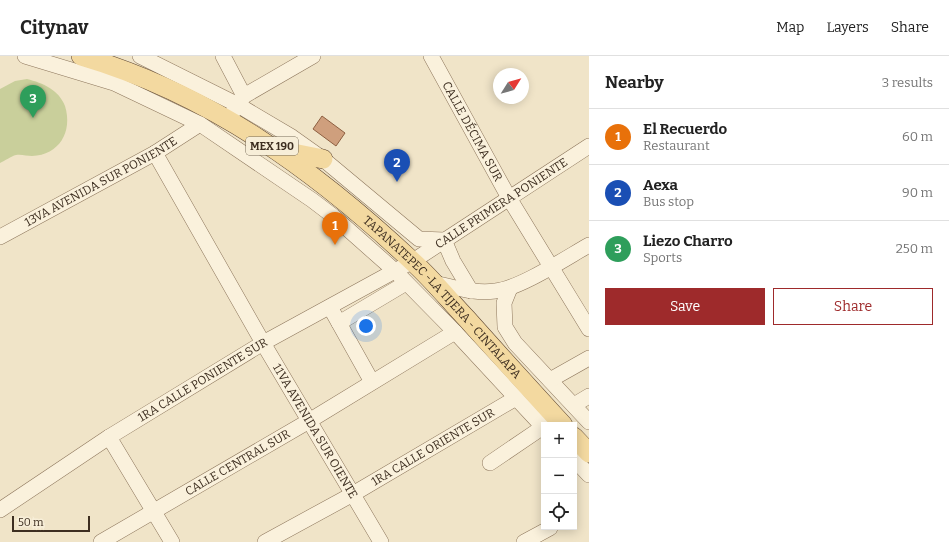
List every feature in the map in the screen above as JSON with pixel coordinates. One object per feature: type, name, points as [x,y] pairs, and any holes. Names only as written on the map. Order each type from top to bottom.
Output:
[{"type":"main road","name":"TAPANATEPEC -LA TIJERA - CINTALAPA","points":[[81,56],[140,77],[236,107],[279,150],[345,201],[413,261],[560,422]]},
{"type":"main road","points":[[279,150],[323,159]]},
{"type":"main road","points":[[577,440],[589,453]]},
{"type":"street","points":[[25,56],[114,83],[200,124],[333,216],[395,271],[455,332],[541,424]]},
{"type":"street","points":[[140,56],[236,107],[267,121],[323,159],[419,239],[444,240],[453,261],[471,291]]},
{"type":"street","points":[[223,56],[236,107]]},
{"type":"street","points":[[236,107],[313,56]]},
{"type":"street","name":"CALLE DÉCIMA SUR","points":[[431,56],[509,198],[552,266],[589,329]]},
{"type":"street","name":"13VA AVENIDA SUR PONIENTE","points":[[0,237],[156,153],[200,124]]},
{"type":"street","name":"CALLE PRIMERA PONIENTE","points":[[413,261],[589,146]]},
{"type":"street","name":"11VA AVENIDA SUR OIENTE","points":[[156,153],[263,343],[354,494],[381,542]]},
{"type":"street","points":[[333,216],[345,201]]},
{"type":"street","points":[[434,283],[471,291],[495,292],[510,288],[589,245]]},
{"type":"street","name":"1RA CALLE PONIENTE SUR","points":[[0,510],[109,437],[263,343],[413,261]]},
{"type":"street","points":[[339,324],[406,283]]},
{"type":"street","points":[[510,288],[504,303],[505,327],[515,343],[574,404],[589,422]]},
{"type":"street","points":[[330,307],[372,382]]},
{"type":"street","name":"CALLE CENTRAL SUR","points":[[101,542],[309,421],[455,332]]},
{"type":"street","points":[[550,380],[589,358]]},
{"type":"street","points":[[574,404],[589,396]]},
{"type":"street","name":"1RA CALLE ORIENTE SUR","points":[[265,542],[354,494],[516,398]]},
{"type":"street","points":[[490,464],[541,429]]},
{"type":"street","points":[[109,437],[172,542]]},
{"type":"street","points":[[577,462],[589,475]]},
{"type":"street","points":[[524,542],[546,530]]},
{"type":"green space","points":[[27,79],[55,91],[62,100],[67,116],[65,133],[62,140],[50,151],[41,155],[16,155],[0,163],[0,89],[15,81]]},
{"type":"building","points":[[322,116],[345,133],[336,146],[313,129]]},
{"type":"place","name":"Liezo Charro","points":[[33,118]]},
{"type":"place","name":"Aexa","points":[[397,182]]},
{"type":"place","name":"El Recuerdo","points":[[335,245]]}]
